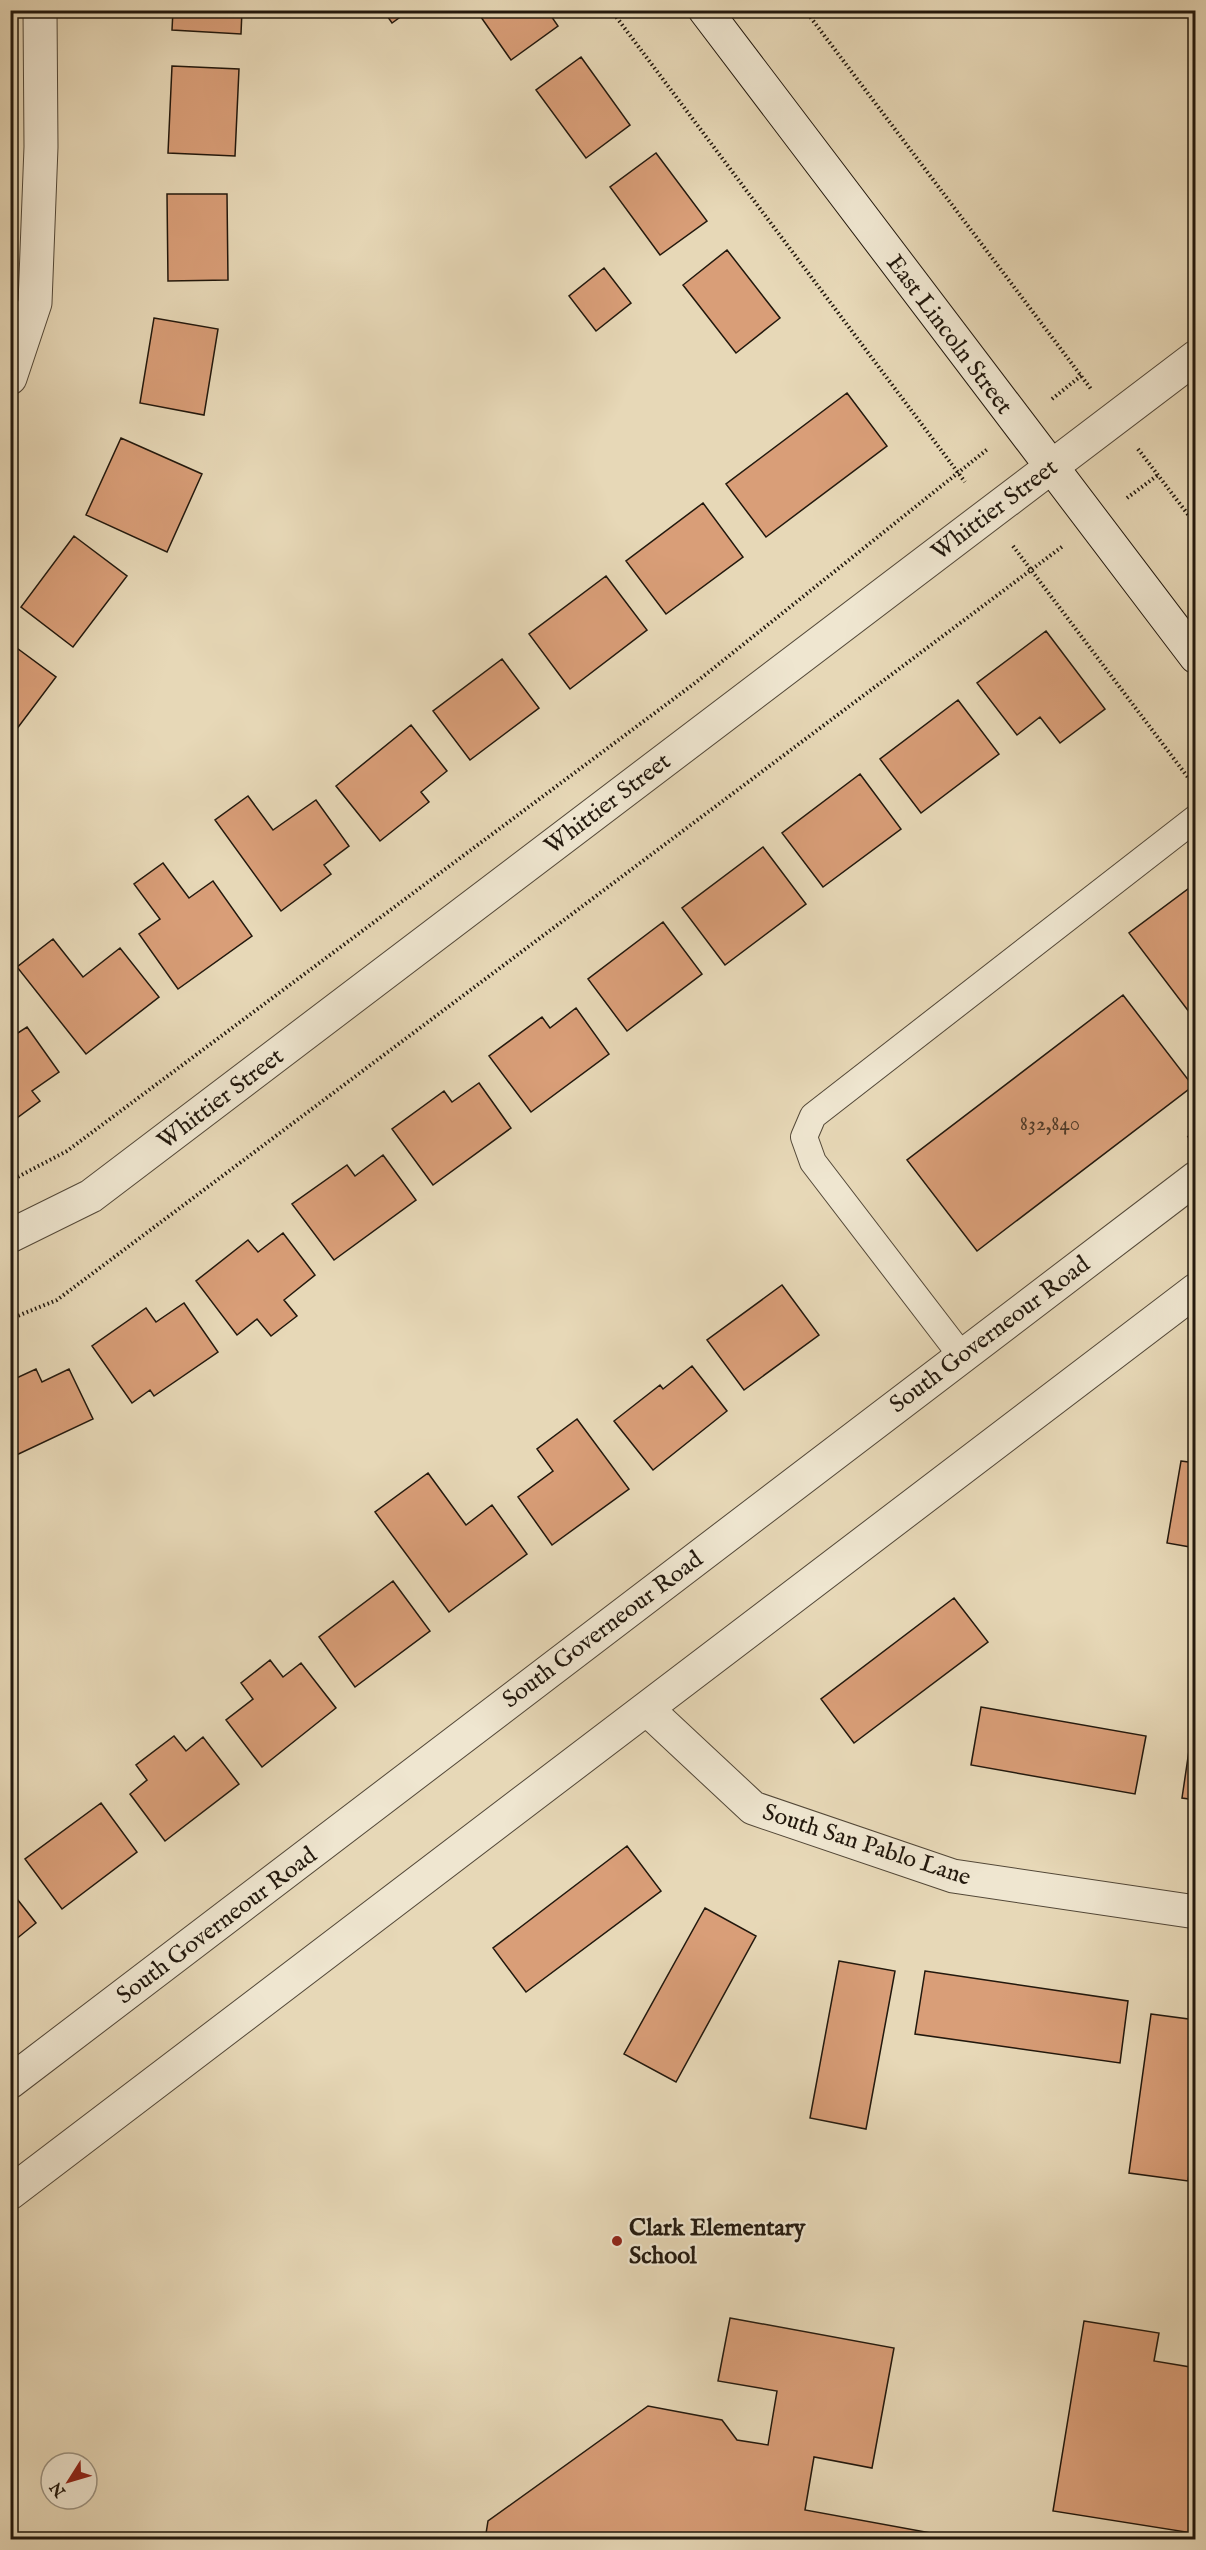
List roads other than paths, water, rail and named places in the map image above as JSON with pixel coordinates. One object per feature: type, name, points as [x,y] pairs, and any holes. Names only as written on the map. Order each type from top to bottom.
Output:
[{"type":"street","points":[[10,378],[35,303],[41,147],[40,10]]},
{"type":"street","name":"East Lincoln Street","points":[[705,10],[1196,657]]},
{"type":"street","name":"Whittier Street","points":[[10,1236],[91,1196],[1049,466],[1196,357]]},
{"type":"street","name":"South Governeour Road","points":[[10,2082],[1196,1178]]},
{"type":"street","points":[[10,2193],[1196,1290]]},
{"type":"street","name":"South San Pablo Lane","points":[[647,1708],[753,1808],[953,1876],[1196,1911]]},
{"type":"lane","points":[[961,1355],[813,1162],[804,1137],[813,1116],[1196,818]]},
{"type":"place","name":"Clark Elementary School","points":[[617,2241]]}]
